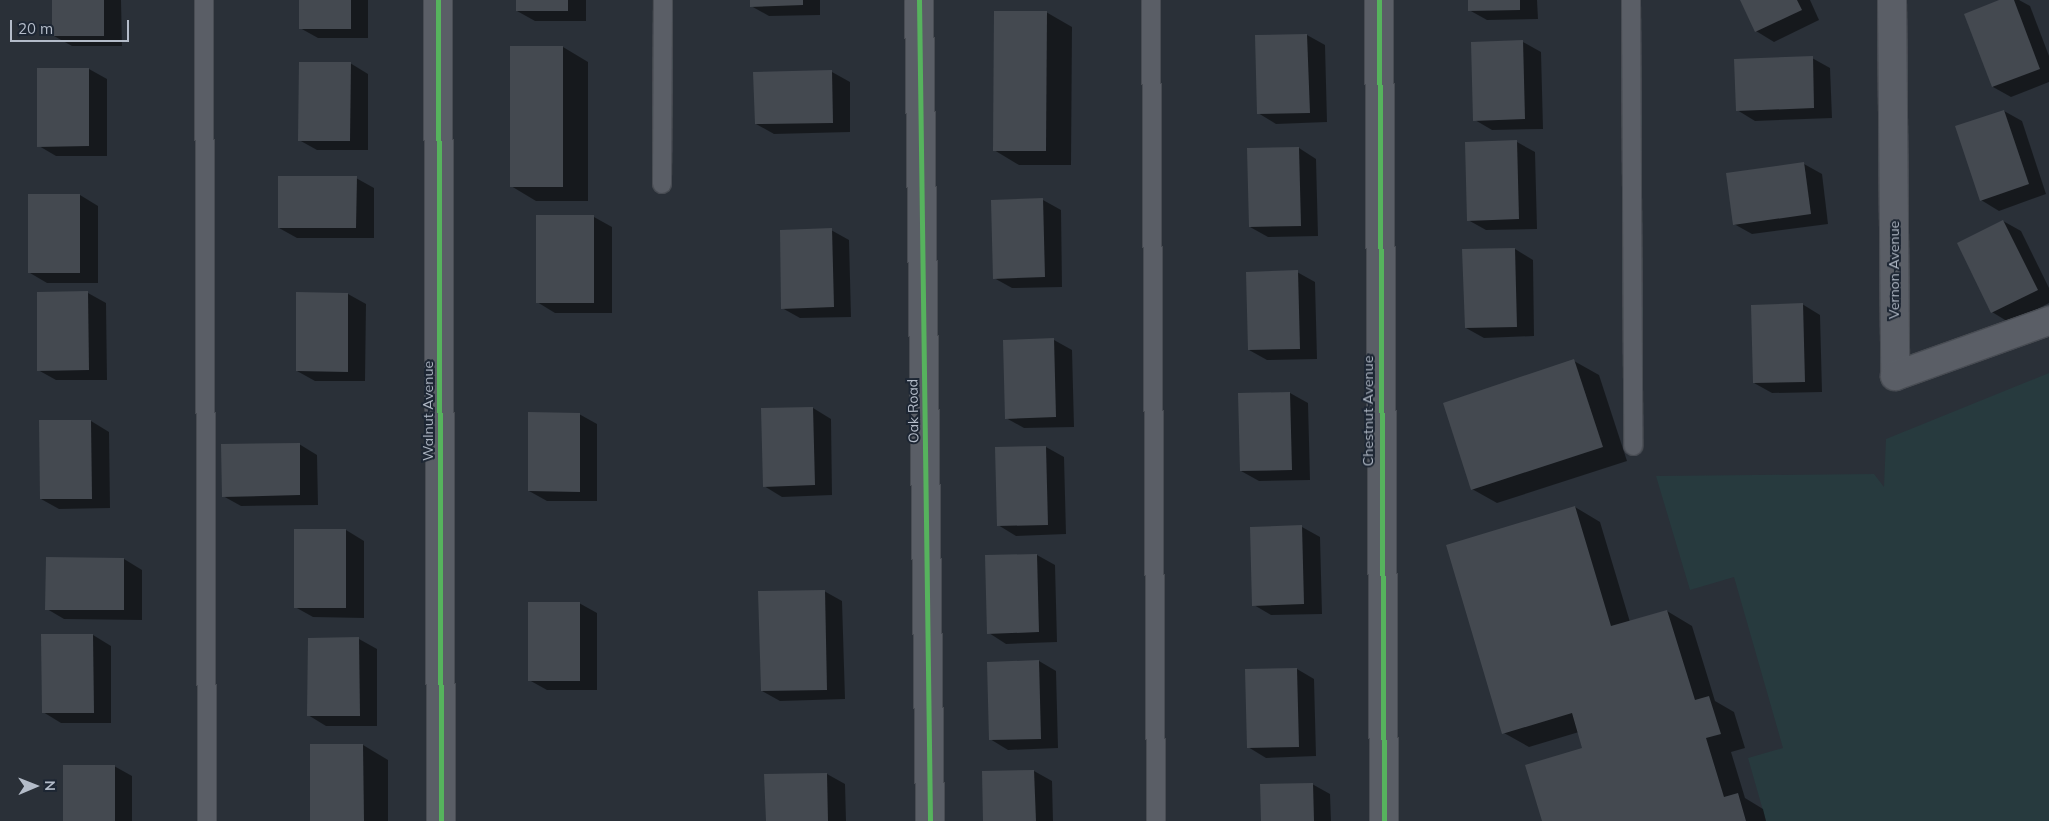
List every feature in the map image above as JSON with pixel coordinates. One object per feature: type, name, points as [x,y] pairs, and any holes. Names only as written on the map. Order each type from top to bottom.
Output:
[{"type":"street","name":"Walnut Avenue","points":[[438,0],[441,821]]},
{"type":"street","name":"Oak Road","points":[[919,0],[930,821]]},
{"type":"street","name":"Chestnut Avenue","points":[[1379,0],[1384,821]]},
{"type":"street","name":"Vernon Avenue","points":[[1892,0],[1895,376],[2049,321]]},
{"type":"lane","points":[[204,0],[207,821]]},
{"type":"lane","points":[[662,184],[664,0]]},
{"type":"lane","points":[[1151,0],[1156,821]]},
{"type":"lane","points":[[1632,0],[1633,446]]},
{"type":"green space","points":[[2049,373],[2049,821],[1766,821],[1748,758],[1783,748],[1734,577],[1690,590],[1656,476],[1874,474],[1884,487],[1886,439]]},
{"type":"building","points":[[52,0],[104,0],[104,36],[52,36]]},
{"type":"building","points":[[299,0],[351,0],[351,29],[299,29]]},
{"type":"building","points":[[516,0],[568,0],[568,11],[516,11]]},
{"type":"building","points":[[750,0],[803,0],[803,5],[750,7]]},
{"type":"building","points":[[1468,0],[1520,0],[1520,10],[1468,11]]},
{"type":"building","points":[[1740,0],[1797,0],[1802,10],[1755,32]]},
{"type":"building","points":[[1999,0],[2014,0],[2040,69],[1992,87],[1964,14]]},
{"type":"building","points":[[994,11],[1047,11],[1046,151],[993,151]]},
{"type":"building","points":[[1307,34],[1310,113],[1257,114],[1255,35]]},
{"type":"building","points":[[1523,40],[1525,119],[1473,121],[1471,42]]},
{"type":"building","points":[[510,46],[563,46],[563,187],[510,187]]},
{"type":"building","points":[[1813,56],[1814,108],[1736,111],[1734,59]]},
{"type":"building","points":[[299,62],[351,62],[350,141],[298,141]]},
{"type":"building","points":[[37,68],[89,68],[89,146],[37,147]]},
{"type":"building","points":[[832,70],[833,123],[755,124],[753,72]]},
{"type":"building","points":[[2004,110],[2029,184],[1980,201],[1955,126]]},
{"type":"building","points":[[1517,140],[1519,219],[1467,221],[1465,142]]},
{"type":"building","points":[[1299,147],[1301,226],[1249,227],[1247,148]]},
{"type":"building","points":[[1804,162],[1811,214],[1733,225],[1726,173]]},
{"type":"building","points":[[278,176],[357,176],[356,228],[278,228]]},
{"type":"building","points":[[28,194],[80,194],[80,273],[28,273]]},
{"type":"building","points":[[1043,198],[1045,277],[993,279],[991,200]]},
{"type":"building","points":[[536,215],[594,215],[594,303],[536,303]]},
{"type":"building","points":[[2003,220],[2038,290],[1991,313],[1957,243]]},
{"type":"building","points":[[832,228],[834,307],[781,309],[780,230]]},
{"type":"building","points":[[1515,248],[1517,327],[1465,328],[1462,249]]},
{"type":"building","points":[[1298,270],[1300,349],[1248,350],[1246,272]]},
{"type":"building","points":[[88,291],[89,370],[37,371],[37,292]]},
{"type":"building","points":[[296,292],[348,293],[348,372],[296,371]]},
{"type":"building","points":[[1803,303],[1805,382],[1753,383],[1751,305]]},
{"type":"building","points":[[1054,338],[1056,417],[1005,419],[1003,340]]},
{"type":"building","points":[[1574,359],[1603,447],[1471,490],[1443,403]]},
{"type":"building","points":[[1290,392],[1292,470],[1240,471],[1238,393]]},
{"type":"building","points":[[813,407],[815,485],[763,487],[761,408]]},
{"type":"building","points":[[528,412],[580,413],[580,492],[528,491]]},
{"type":"building","points":[[39,420],[91,420],[92,499],[40,499]]},
{"type":"building","points":[[300,443],[300,495],[222,497],[221,444]]},
{"type":"building","points":[[1046,446],[1048,525],[997,526],[995,447]]},
{"type":"building","points":[[1575,506],[1611,626],[1667,610],[1695,700],[1709,696],[1721,734],[1706,738],[1724,797],[1738,793],[1746,821],[1542,821],[1525,765],[1582,748],[1572,713],[1502,734],[1446,545]]},
{"type":"building","points":[[1302,525],[1304,604],[1252,606],[1250,527]]},
{"type":"building","points":[[294,529],[346,529],[346,608],[294,608]]},
{"type":"building","points":[[1037,554],[1039,632],[987,634],[985,555]]},
{"type":"building","points":[[46,557],[124,558],[124,610],[45,610]]},
{"type":"building","points":[[825,590],[827,690],[761,691],[758,591]]},
{"type":"building","points":[[528,602],[580,602],[580,681],[528,681]]},
{"type":"building","points":[[41,634],[93,634],[94,713],[42,713]]},
{"type":"building","points":[[359,637],[360,716],[307,716],[308,638]]},
{"type":"building","points":[[1039,660],[1041,739],[989,740],[987,662]]},
{"type":"building","points":[[1297,668],[1299,747],[1247,748],[1245,669]]},
{"type":"building","points":[[310,744],[363,744],[364,821],[310,821]]},
{"type":"building","points":[[63,765],[115,765],[115,821],[63,821]]},
{"type":"building","points":[[1034,770],[1036,821],[983,821],[982,771]]},
{"type":"building","points":[[827,773],[828,821],[766,821],[764,774]]},
{"type":"building","points":[[1313,783],[1314,821],[1261,821],[1260,784]]},
{"type":"cycle path","points":[[438,0],[441,821]]},
{"type":"cycle path","points":[[919,0],[930,821]]},
{"type":"cycle path","points":[[1379,0],[1384,821]]}]
